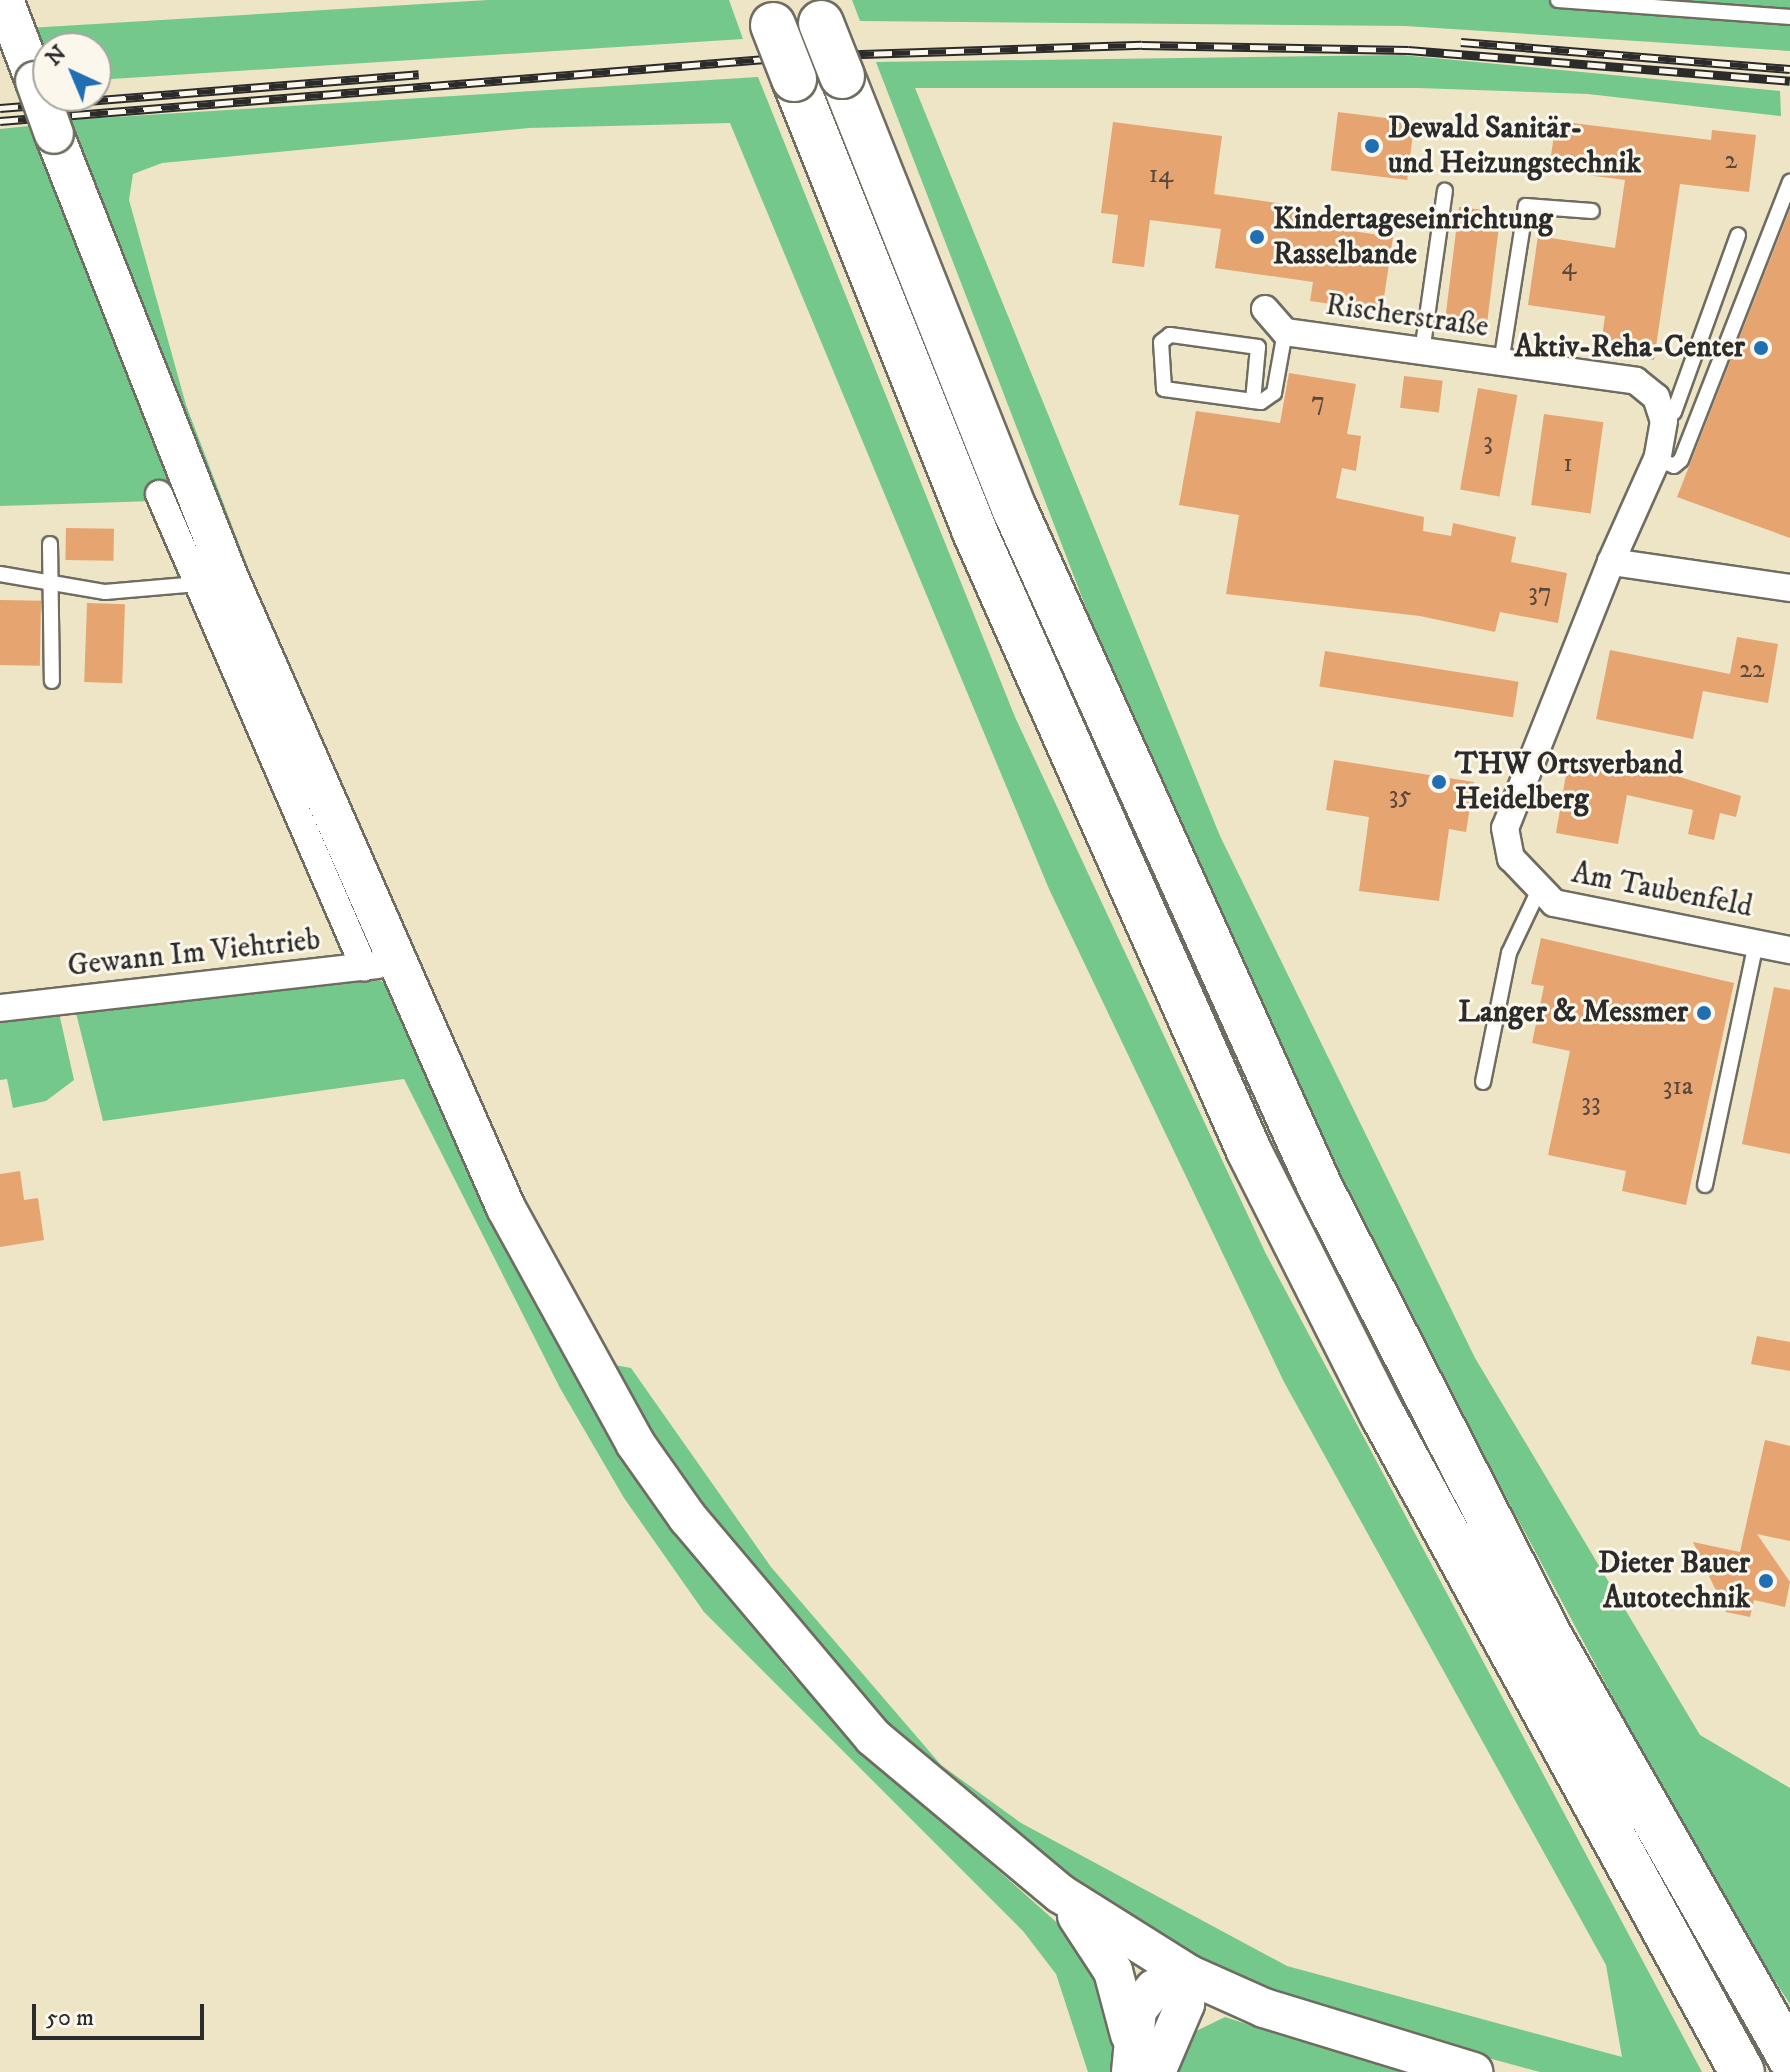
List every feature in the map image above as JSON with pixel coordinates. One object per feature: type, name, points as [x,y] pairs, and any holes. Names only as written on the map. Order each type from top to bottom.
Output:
[{"type":"highway","points":[[816,11],[1015,510],[1327,1201],[1549,1635],[1790,2058]]},
{"type":"highway","points":[[768,12],[980,544],[1249,1151],[1382,1414],[1742,2072]]},
{"type":"main road","points":[[4,9],[35,81],[380,965],[554,1299],[635,1443],[688,1518],[873,1737],[1061,1894],[1188,1974],[1264,2008],[1473,2072]]},
{"type":"main road","points":[[1061,1894],[1107,1959],[1130,2035],[1131,2072]]},
{"type":"main road","points":[[1130,2035],[1154,1989],[1188,1974]]},
{"type":"main road","points":[[1156,2072],[1173,2039],[1188,1974]]},
{"type":"main road","points":[[1173,2039],[1216,2008],[1264,2008]]},
{"type":"street","name":"Rischerstraße","points":[[1265,309],[1285,332],[1636,381],[1656,397],[1664,421]]},
{"type":"street","points":[[1664,421],[1657,459],[1611,562],[1790,588]]},
{"type":"street","points":[[159,494],[198,584],[380,965]]},
{"type":"street","name":"Am Taubenfeld","points":[[1611,562],[1505,828],[1511,858],[1538,892],[1554,903],[1790,950]]},
{"type":"street","name":"Gewann Im Viehtrieb","points":[[0,1008],[380,965]]},
{"type":"lane","points":[[1558,0],[1790,17]]},
{"type":"lane","points":[[1657,459],[1674,466],[1681,460],[1790,182]]},
{"type":"lane","points":[[1422,352],[1445,191]]},
{"type":"lane","points":[[1501,363],[1526,206],[1592,211]]},
{"type":"lane","points":[[1664,421],[1674,412],[1738,235]]},
{"type":"lane","points":[[1253,401],[1258,347],[1170,335],[1161,342],[1164,389],[1253,401],[1274,393],[1285,332]]},
{"type":"lane","points":[[50,544],[52,681]]},
{"type":"lane","points":[[0,574],[105,592],[198,584]]},
{"type":"lane","points":[[1483,1082],[1509,953],[1538,892]]},
{"type":"lane","points":[[1705,1185],[1756,943]]},
{"type":"green space","points":[[488,0],[729,0],[743,39],[112,79],[112,32],[32,34],[29,28]]},
{"type":"green space","points":[[852,0],[1790,0],[1790,51],[1405,26],[860,21]]},
{"type":"green space","points":[[1402,55],[1780,91],[1781,116],[1588,94],[1418,88],[915,88],[1220,836],[1475,1358],[1700,1735],[1790,1788],[1790,2004],[1719,1896],[1426,1347],[1272,1035],[1135,735],[876,62]]},
{"type":"green space","points":[[758,77],[1015,717],[1266,1254],[1702,2072],[1540,2072],[1315,2011],[1183,1950],[1074,1886],[926,1772],[686,1502],[558,1286],[448,1033],[536,1228],[609,1364],[631,1368],[771,1567],[941,1765],[1021,1823],[1287,1966],[1622,2057],[1606,1965],[1284,1382],[1049,889],[730,123],[529,128],[162,163],[133,174],[129,200],[186,405],[296,693],[271,658],[66,120]]},
{"type":"green space","points":[[38,125],[363,926],[358,937],[154,501],[0,506],[0,129]]},
{"type":"green space","points":[[380,980],[390,988],[617,1443],[788,1671],[892,1776],[1091,1953],[1114,2016],[1118,2072],[1088,2072],[1056,1974],[1023,1931],[704,1612],[624,1498],[560,1388],[404,1079],[103,1121],[76,1013]]},
{"type":"green space","points":[[59,1013],[74,1080],[46,1101],[13,1108],[7,1079],[0,1080],[0,1021]]},
{"type":"green space","points":[[1225,2017],[1290,2038],[1421,2072],[1169,2072],[1188,2035]]},
{"type":"building","name":"Dewald Sanitär- und Heizungstechnik","points":[[1338,112],[1414,121],[1407,180],[1331,171]]},
{"type":"building","points":[[1556,121],[1711,140],[1712,130],[1756,135],[1749,192],[1680,184],[1654,360],[1600,352],[1605,316],[1528,305],[1538,236],[1615,248],[1625,180],[1549,170]]},
{"type":"building","points":[[1113,122],[1222,136],[1214,194],[1299,206],[1297,223],[1393,237],[1382,311],[1310,301],[1313,282],[1215,268],[1221,229],[1150,220],[1144,267],[1112,263],[1118,215],[1101,213]]},
{"type":"building","points":[[1459,207],[1501,212],[1487,324],[1445,319]]},
{"type":"building","name":"Aktiv-Reha-Center","points":[[1790,209],[1790,538],[1677,497]]},
{"type":"building","points":[[1289,373],[1356,384],[1347,434],[1361,436],[1356,471],[1342,468],[1336,498],[1424,517],[1423,531],[1451,536],[1453,523],[1516,537],[1511,562],[1567,573],[1558,623],[1500,612],[1495,632],[1420,616],[1226,594],[1239,515],[1179,505],[1196,411],[1280,423]]},
{"type":"building","points":[[1404,376],[1443,381],[1439,413],[1400,408]]},
{"type":"building","points":[[1478,388],[1517,395],[1500,496],[1460,489]]},
{"type":"building","points":[[1544,414],[1603,422],[1591,513],[1531,505]]},
{"type":"building","points":[[66,528],[114,529],[113,561],[65,560]]},
{"type":"building","points":[[0,600],[41,601],[40,666],[0,665]]},
{"type":"building","points":[[87,603],[125,604],[122,683],[84,682]]},
{"type":"building","points":[[1737,637],[1778,644],[1768,703],[1703,691],[1693,739],[1596,719],[1610,650],[1730,674]]},
{"type":"building","points":[[1325,651],[1519,682],[1513,717],[1319,687]]},
{"type":"building","points":[[1569,757],[1651,768],[1741,796],[1736,817],[1720,813],[1714,840],[1688,834],[1693,810],[1627,795],[1618,844],[1556,833]]},
{"type":"building","points":[[1334,760],[1474,782],[1466,832],[1449,829],[1439,901],[1359,891],[1369,817],[1326,810]]},
{"type":"building","points":[[1541,938],[1734,983],[1686,1205],[1622,1191],[1626,1171],[1548,1155],[1570,1051],[1532,1043],[1544,986],[1531,984]]},
{"type":"building","points":[[1774,987],[1790,990],[1790,1154],[1742,1144]]},
{"type":"building","points":[[20,1171],[24,1200],[38,1198],[44,1240],[0,1247],[0,1174]]},
{"type":"building","points":[[1757,1336],[1790,1342],[1790,1371],[1751,1364]]},
{"type":"building","points":[[1765,1440],[1790,1446],[1790,1541],[1757,1534],[1790,1582],[1785,1607],[1754,1600],[1750,1617],[1726,1612],[1693,1542],[1740,1552]]},
{"type":"railway","points":[[1461,42],[1790,69]]},
{"type":"railway","points":[[0,121],[802,56],[1142,45],[1408,50],[1790,81]]},
{"type":"railway","points":[[0,108],[419,74]]},
{"type":"place","name":"Dewald Sanitär- und Heizungstechnik","points":[[1372,146]]},
{"type":"place","name":"Kindertageseinrichtung Rasselbande","points":[[1257,237]]},
{"type":"place","name":"Aktiv-Reha-Center","points":[[1761,348]]},
{"type":"place","name":"THW Ortsverband Heidelberg","points":[[1439,782]]},
{"type":"place","name":"Langer & Messmer","points":[[1704,1013]]},
{"type":"place","name":"Dieter Bauer Autotechnik","points":[[1766,1581]]}]
